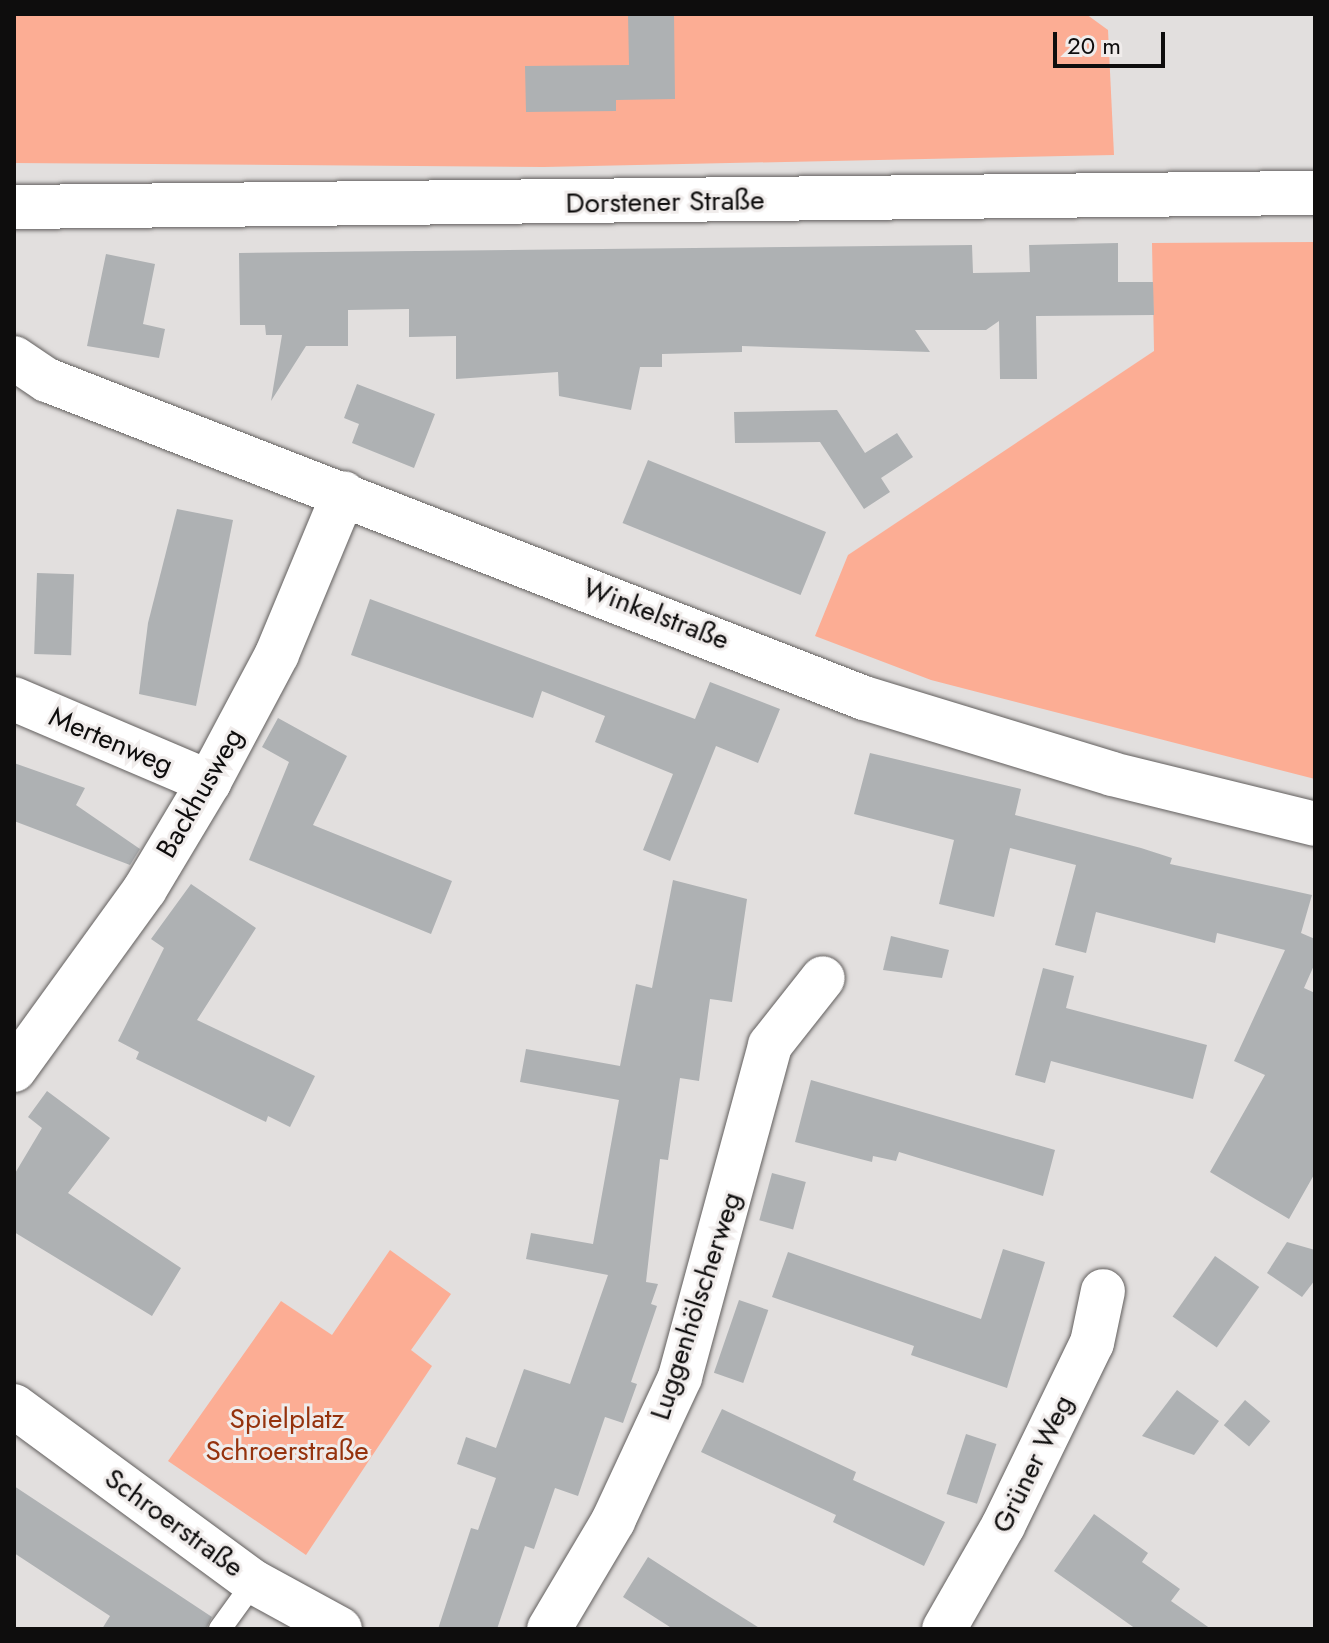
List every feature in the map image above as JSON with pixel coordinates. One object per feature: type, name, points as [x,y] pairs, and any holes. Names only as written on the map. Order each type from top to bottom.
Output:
[{"type":"street","name":"Dorstener Straße","points":[[14,207],[1315,193]]},
{"type":"street","name":"Winkelstraße","points":[[14,358],[47,380],[344,493],[864,698],[1112,774],[1315,824]]},
{"type":"street","name":"Backhusweg","points":[[14,1070],[145,889],[209,782],[277,654],[344,493]]},
{"type":"street","name":"Mertenweg","points":[[14,699],[209,782]]},
{"type":"street","name":"Luggenhölscherweg","points":[[549,1629],[613,1521],[680,1377],[770,1045],[823,978]]},
{"type":"street","name":"Grüner Weg","points":[[944,1629],[1003,1526],[1092,1343],[1103,1291]]},
{"type":"street","name":"Schroerstraße","points":[[14,1406],[254,1582],[340,1629]]},
{"type":"lane","points":[[220,1629],[254,1582]]},
{"type":"green space","points":[[14,14],[1086,14],[1108,30],[1114,155],[544,167],[14,163]]},
{"type":"green space","points":[[1315,242],[1315,779],[931,680],[815,636],[848,555],[1154,351],[1152,243]]},
{"type":"green space","name":"Spielplatz Schroerstraße","points":[[390,1250],[451,1294],[411,1350],[432,1366],[306,1555],[168,1461],[281,1301],[332,1335]]},
{"type":"building","points":[[628,14],[674,14],[675,99],[616,100],[616,111],[526,112],[525,66],[629,65]]},
{"type":"building","points":[[1118,243],[1118,282],[1153,282],[1154,315],[1036,316],[1037,379],[1000,379],[999,321],[986,330],[915,330],[930,352],[742,346],[742,352],[662,354],[662,367],[640,367],[631,410],[559,396],[558,372],[456,379],[456,336],[409,337],[409,309],[348,310],[348,346],[306,346],[271,401],[282,335],[266,335],[265,325],[240,325],[239,253],[972,245],[973,273],[1030,272],[1029,245]]},
{"type":"building","points":[[106,254],[155,264],[143,324],[165,329],[159,358],[87,346]]},
{"type":"building","points":[[357,384],[435,414],[414,468],[352,443],[359,424],[344,418]]},
{"type":"building","points":[[837,410],[865,453],[897,433],[913,457],[881,478],[890,492],[864,509],[820,442],[735,443],[734,412]]},
{"type":"building","points":[[648,460],[826,532],[801,595],[623,523]]},
{"type":"building","points":[[177,509],[233,520],[196,706],[139,694],[148,623]]},
{"type":"building","points":[[37,573],[74,574],[71,655],[34,654]]},
{"type":"building","points":[[370,599],[695,719],[710,682],[780,709],[758,763],[716,746],[670,861],[643,850],[673,774],[595,742],[605,716],[542,691],[533,718],[351,655]]},
{"type":"building","points":[[278,718],[347,756],[313,825],[452,881],[431,934],[249,860],[289,762],[262,747]]},
{"type":"building","points":[[870,753],[1021,789],[1015,815],[1141,848],[1172,858],[1170,864],[1312,895],[1301,933],[1315,939],[1315,963],[1304,988],[1315,993],[1315,1173],[1289,1219],[1210,1172],[1265,1075],[1234,1061],[1285,950],[1217,933],[1215,943],[1096,912],[1086,953],[1055,945],[1076,865],[1010,848],[994,917],[939,904],[954,840],[854,814]]},
{"type":"building","points":[[14,763],[85,788],[76,805],[140,849],[130,865],[14,821]]},
{"type":"building","points":[[673,880],[747,899],[732,1002],[710,999],[699,1081],[680,1078],[668,1160],[660,1159],[646,1282],[658,1284],[651,1304],[657,1306],[631,1382],[637,1384],[623,1423],[605,1417],[578,1496],[555,1488],[534,1549],[525,1546],[497,1629],[438,1629],[471,1528],[478,1530],[496,1478],[457,1464],[466,1437],[496,1448],[524,1369],[570,1384],[608,1275],[526,1259],[531,1233],[593,1244],[619,1100],[520,1082],[526,1049],[620,1066],[636,984],[652,988]]},
{"type":"building","points":[[191,884],[256,928],[197,1020],[315,1076],[290,1127],[268,1116],[266,1122],[136,1059],[139,1052],[118,1041],[164,948],[151,939]]},
{"type":"building","points":[[891,936],[949,950],[942,978],[883,970]]},
{"type":"building","points":[[1043,968],[1074,976],[1066,1008],[1207,1045],[1193,1099],[1051,1061],[1045,1083],[1015,1075]]},
{"type":"building","points":[[811,1080],[1055,1150],[1043,1196],[899,1152],[896,1161],[873,1156],[872,1162],[795,1142]]},
{"type":"building","points":[[47,1091],[110,1138],[68,1193],[181,1268],[152,1316],[14,1232],[14,1175],[42,1128],[28,1117]]},
{"type":"building","points":[[772,1173],[806,1182],[793,1229],[759,1220]]},
{"type":"building","points":[[1287,1242],[1315,1250],[1315,1280],[1302,1297],[1267,1273]]},
{"type":"building","points":[[1003,1249],[1045,1262],[1007,1388],[911,1355],[914,1346],[772,1297],[788,1252],[981,1319]]},
{"type":"building","points":[[1215,1256],[1259,1287],[1217,1348],[1173,1317]]},
{"type":"building","points":[[739,1300],[768,1310],[743,1383],[714,1373]]},
{"type":"building","points":[[1177,1390],[1219,1421],[1194,1455],[1142,1436]]},
{"type":"building","points":[[1245,1400],[1270,1421],[1249,1446],[1224,1425]]},
{"type":"building","points":[[722,1409],[856,1472],[853,1480],[945,1522],[924,1566],[833,1522],[836,1515],[701,1452]]},
{"type":"building","points":[[966,1434],[996,1444],[977,1504],[947,1494]]},
{"type":"building","points":[[14,1486],[212,1617],[206,1629],[102,1629],[110,1616],[14,1553]]},
{"type":"building","points":[[1094,1514],[1148,1553],[1142,1562],[1180,1589],[1171,1601],[1211,1629],[1136,1629],[1054,1571]]},
{"type":"building","points":[[648,1557],[761,1629],[673,1629],[623,1597]]}]
